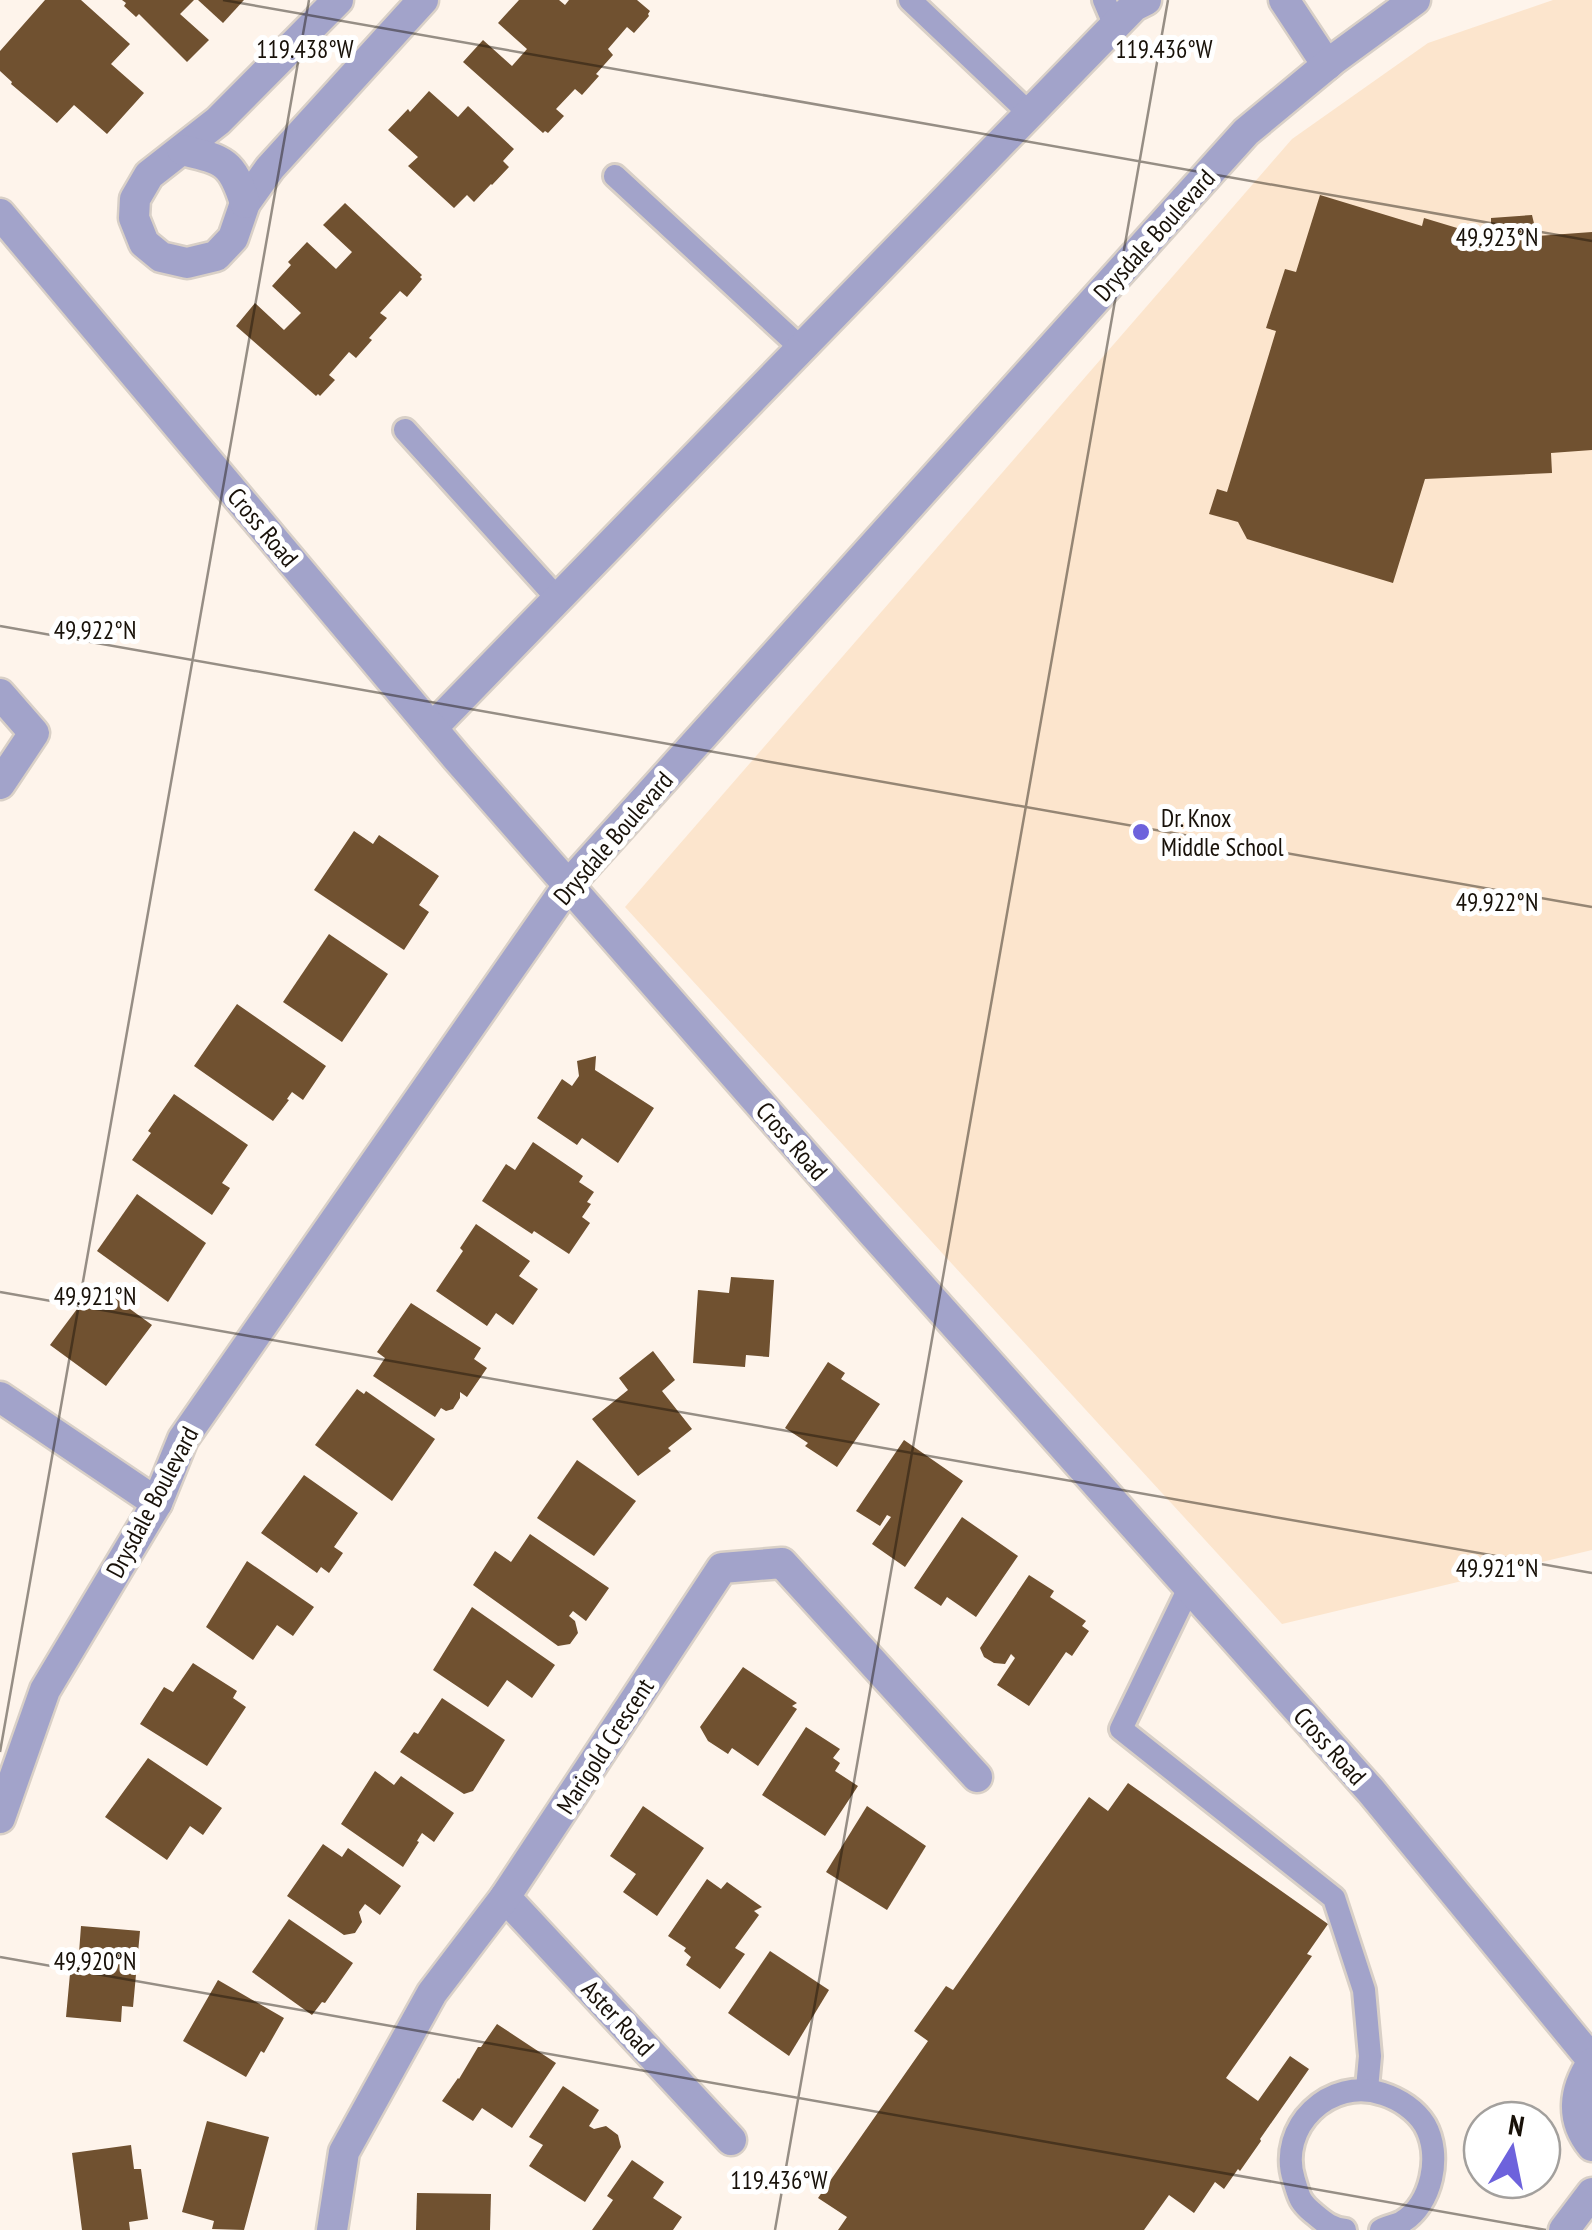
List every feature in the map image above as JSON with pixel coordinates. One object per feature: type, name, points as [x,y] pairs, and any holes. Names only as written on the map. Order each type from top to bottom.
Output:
[{"type":"street","points":[[338,0],[218,121],[149,175],[135,199],[134,218],[144,243],[162,257],[187,262],[216,256],[233,238],[245,203],[270,168],[423,0]]},
{"type":"street","points":[[432,728],[1030,114],[1110,13],[1146,0]]},
{"type":"street","points":[[1284,0],[1327,65]]},
{"type":"street","name":"Drysdale Boulevard","points":[[0,1818],[44,1690],[157,1502],[183,1439],[569,884],[1246,132],[1415,0]]},
{"type":"street","points":[[182,150],[216,158],[236,175],[245,203]]},
{"type":"street","name":"Cross Road","points":[[0,214],[432,728],[872,1232],[1371,1791],[1592,2061]]},
{"type":"street","points":[[0,694],[34,734],[0,784]]},
{"type":"street","points":[[0,1397],[157,1502]]},
{"type":"street","name":"Marigold Crescent","points":[[332,2230],[344,2152],[432,1993],[505,1897],[722,1568],[782,1563],[978,1777]]},
{"type":"street","name":"Aster Road","points":[[505,1897],[731,2140]]},
{"type":"street","points":[[1592,2061],[1576,2098],[1577,2118],[1592,2146]]},
{"type":"street","points":[[1564,2230],[1592,2193]]},
{"type":"lane","points":[[910,0],[1030,114]]},
{"type":"lane","points":[[615,176],[802,348]]},
{"type":"lane","points":[[404,430],[557,598]]},
{"type":"lane","points":[[1189,1588],[1121,1729],[1334,1898],[1364,1990],[1370,2056],[1367,2089]]},
{"type":"lane","points":[[1345,2230],[1331,2228],[1300,2202],[1288,2163],[1298,2124],[1328,2097],[1367,2089],[1401,2100],[1425,2126],[1435,2160],[1427,2194],[1404,2221],[1380,2230]]},
{"type":"shaded area","name":"Dr. Knox Middle School","points":[[1553,0],[1592,0],[1592,1550],[1282,1624],[625,907],[1292,139],[1428,43]]},
{"type":"building","points":[[45,0],[81,0],[130,44],[111,64],[144,93],[107,134],[74,105],[57,123],[0,71],[0,51]]},
{"type":"building","points":[[122,0],[194,0],[180,14],[209,40],[187,62]]},
{"type":"building","points":[[198,0],[244,0],[223,23]]},
{"type":"building","points":[[519,0],[559,0],[565,5],[569,0],[637,0],[650,11],[634,33],[627,27],[608,49],[613,55],[582,95],[575,89],[556,109],[564,116],[548,133],[543,133],[463,62],[483,40],[512,66],[527,49],[498,23]]},
{"type":"building","points":[[429,91],[458,117],[468,106],[514,149],[503,161],[509,167],[474,202],[467,195],[454,208],[408,166],[418,157],[388,130]]},
{"type":"building","points":[[1320,195],[1422,226],[1424,218],[1477,234],[1475,242],[1491,247],[1491,218],[1532,215],[1537,236],[1592,232],[1592,450],[1551,453],[1552,473],[1425,479],[1393,583],[1247,539],[1238,522],[1209,514],[1217,489],[1227,492],[1276,331],[1266,328],[1285,269],[1296,272]]},
{"type":"building","points":[[345,203],[422,279],[407,297],[400,291],[380,313],[387,318],[369,338],[372,340],[356,358],[349,352],[329,375],[335,380],[316,396],[236,326],[255,303],[284,330],[301,313],[272,286],[307,242],[336,269],[352,252],[323,225]]},
{"type":"building","points":[[354,831],[373,844],[379,835],[439,876],[419,905],[429,912],[404,950],[314,890]]},
{"type":"building","points":[[329,934],[388,974],[342,1042],[283,1002]]},
{"type":"building","points":[[237,1004],[326,1066],[303,1100],[292,1092],[273,1121],[194,1066]]},
{"type":"building","points":[[596,1056],[595,1070],[654,1108],[618,1163],[582,1138],[577,1145],[537,1118],[562,1079],[572,1086],[579,1076],[577,1061]]},
{"type":"building","points":[[174,1094],[248,1145],[222,1183],[230,1188],[212,1215],[132,1160]]},
{"type":"building","points":[[533,1142],[583,1176],[579,1182],[594,1192],[582,1217],[590,1223],[569,1254],[482,1201],[506,1164],[515,1170]]},
{"type":"building","points":[[137,1194],[206,1243],[168,1302],[97,1251]]},
{"type":"building","points":[[476,1224],[530,1261],[519,1276],[538,1289],[513,1325],[496,1313],[487,1326],[436,1291]]},
{"type":"building","points":[[731,1277],[774,1280],[769,1357],[746,1355],[745,1367],[693,1363],[698,1290],[729,1293]]},
{"type":"building","points":[[89,1293],[108,1307],[115,1298],[152,1325],[106,1386],[50,1345]]},
{"type":"building","points":[[411,1303],[481,1348],[474,1359],[487,1368],[467,1397],[460,1392],[453,1409],[441,1408],[435,1417],[373,1376],[385,1358],[377,1352]]},
{"type":"building","points":[[653,1351],[675,1380],[662,1391],[692,1429],[638,1476],[592,1419],[628,1390],[619,1378]]},
{"type":"building","points":[[828,1362],[845,1373],[841,1379],[880,1404],[837,1467],[785,1428]]},
{"type":"building","points":[[357,1389],[364,1394],[366,1391],[435,1439],[392,1501],[315,1445]]},
{"type":"building","points":[[904,1440],[963,1481],[905,1567],[872,1544],[891,1517],[887,1515],[880,1526],[856,1511]]},
{"type":"building","points":[[577,1460],[636,1501],[594,1556],[537,1518]]},
{"type":"building","points":[[304,1475],[358,1513],[334,1547],[343,1553],[329,1573],[321,1567],[317,1573],[261,1533]]},
{"type":"building","points":[[962,1517],[1018,1556],[976,1617],[947,1597],[941,1606],[914,1588]]},
{"type":"building","points":[[530,1534],[609,1588],[586,1621],[573,1611],[569,1616],[578,1633],[570,1644],[558,1646],[473,1585],[495,1551],[511,1562]]},
{"type":"building","points":[[247,1561],[314,1607],[293,1636],[277,1625],[253,1660],[206,1627]]},
{"type":"building","points":[[1029,1575],[1054,1591],[1050,1597],[1086,1621],[1082,1626],[1089,1631],[1072,1656],[1066,1652],[1029,1706],[997,1685],[1015,1658],[1011,1654],[1005,1664],[994,1663],[984,1657],[980,1648]]},
{"type":"building","points":[[472,1607],[555,1665],[532,1698],[507,1680],[488,1707],[433,1670]]},
{"type":"building","points":[[193,1663],[237,1691],[233,1698],[246,1707],[207,1766],[140,1724],[164,1687],[173,1692]]},
{"type":"building","points":[[743,1667],[797,1703],[792,1706],[797,1709],[758,1766],[732,1748],[728,1754],[708,1741],[700,1727]]},
{"type":"building","points":[[442,1698],[505,1740],[473,1791],[464,1794],[400,1752],[414,1732],[418,1734]]},
{"type":"building","points":[[806,1727],[840,1749],[833,1758],[840,1763],[835,1771],[858,1786],[825,1836],[762,1795]]},
{"type":"building","points":[[148,1758],[222,1808],[203,1835],[190,1826],[167,1860],[105,1817]]},
{"type":"building","points":[[375,1771],[394,1785],[401,1776],[454,1813],[434,1842],[422,1833],[403,1867],[341,1824]]},
{"type":"building","points":[[1128,1783],[1328,1924],[1307,1954],[1312,1956],[1226,2078],[1258,2101],[1290,2056],[1309,2069],[1240,2171],[1224,2189],[1215,2182],[1194,2213],[1169,2195],[1144,2230],[838,2230],[847,2217],[818,2198],[928,2041],[914,2031],[946,1986],[953,1990],[1089,1797],[1108,1811]]},
{"type":"building","points":[[643,1806],[704,1848],[657,1916],[623,1892],[636,1874],[610,1856]]},
{"type":"building","points":[[867,1806],[926,1846],[887,1910],[826,1872]]},
{"type":"building","points":[[323,1844],[342,1857],[348,1848],[401,1886],[380,1915],[365,1904],[359,1912],[362,1922],[355,1933],[344,1935],[287,1896]]},
{"type":"building","points":[[707,1879],[721,1889],[727,1882],[762,1907],[754,1911],[759,1915],[735,1948],[745,1954],[720,1989],[686,1965],[691,1957],[684,1951],[686,1948],[668,1936]]},
{"type":"building","points":[[289,1919],[353,1963],[312,2015],[252,1972]]},
{"type":"building","points":[[81,1926],[140,1931],[133,2007],[122,2006],[121,2022],[66,2017],[72,1952],[79,1953]]},
{"type":"building","points":[[770,1951],[829,1990],[789,2056],[728,2013]]},
{"type":"building","points":[[218,1980],[284,2018],[246,2077],[183,2041]]},
{"type":"building","points":[[497,2024],[556,2063],[512,2128],[482,2108],[473,2121],[442,2101]]},
{"type":"building","points":[[563,2086],[599,2110],[589,2126],[606,2126],[618,2135],[621,2147],[585,2202],[529,2166],[543,2145],[529,2137]]},
{"type":"building","points":[[207,2121],[269,2137],[244,2230],[212,2229],[214,2221],[182,2212]]},
{"type":"building","points":[[131,2145],[134,2169],[141,2169],[148,2219],[129,2222],[130,2230],[82,2230],[72,2153]]},
{"type":"building","points":[[632,2160],[664,2182],[653,2198],[682,2217],[673,2230],[592,2230],[613,2200],[607,2196]]},
{"type":"building","points":[[417,2193],[491,2194],[490,2230],[416,2230]]},
{"type":"place","name":"Dr. Knox Middle School","points":[[1141,832]]}]
